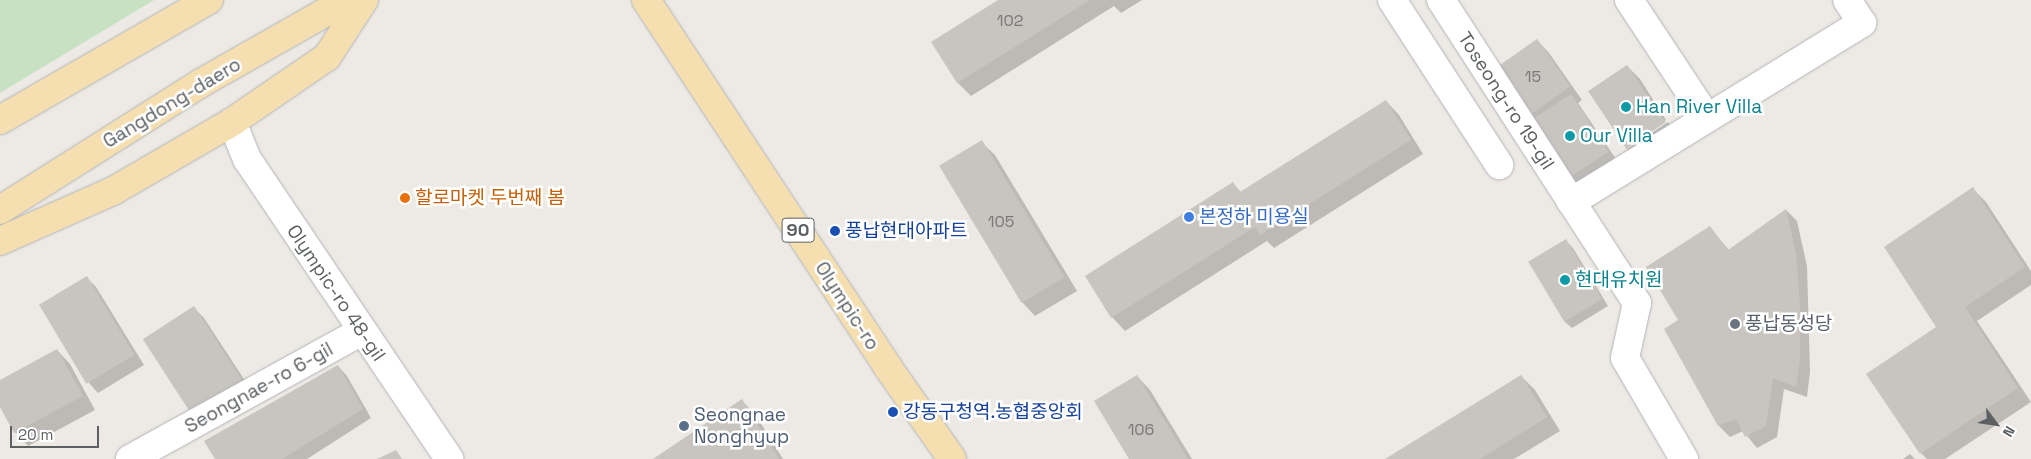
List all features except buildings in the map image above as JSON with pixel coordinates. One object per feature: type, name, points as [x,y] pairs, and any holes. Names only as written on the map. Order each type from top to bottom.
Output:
[{"type":"main road","points":[[0,120],[209,0]]},
{"type":"main road","name":"Gangdong-daero","points":[[0,210],[200,83],[347,0]]},
{"type":"main road","points":[[0,241],[113,191],[232,122],[327,56],[364,0]]},
{"type":"main road","name":"Olympic-ro","points":[[646,0],[887,366],[952,459]]},
{"type":"street","points":[[1392,0],[1499,166]]},
{"type":"street","name":"Toseong-ro 19-gil","points":[[1441,0],[1636,303],[1625,358],[1684,459]]},
{"type":"street","points":[[1629,0],[1707,118]]},
{"type":"street","points":[[1571,202],[1862,23],[1847,0]]},
{"type":"street","name":"Olympic-ro 48-gil","points":[[232,122],[247,159],[449,459]]},
{"type":"street","name":"Seongnae-ro 6-gil","points":[[130,459],[362,331]]},
{"type":"green space","points":[[0,0],[154,0],[0,93]]},
{"type":"place","name":"Han River Villa","points":[[1626,107]]},
{"type":"place","name":"Our Villa","points":[[1570,136]]},
{"type":"place","name":"할로마켓 두번째 봄","points":[[405,198]]},
{"type":"place","name":"본정하 미용실","points":[[1189,217]]},
{"type":"place","name":"풍납현대아파트","points":[[835,231]]},
{"type":"place","name":"현대유치원","points":[[1565,280]]},
{"type":"place","name":"풍납동성당","points":[[1735,324]]},
{"type":"place","name":"강동구청역.농협중앙회","points":[[893,412]]},
{"type":"place","name":"Seongnae Nonghyup","points":[[684,426]]}]
